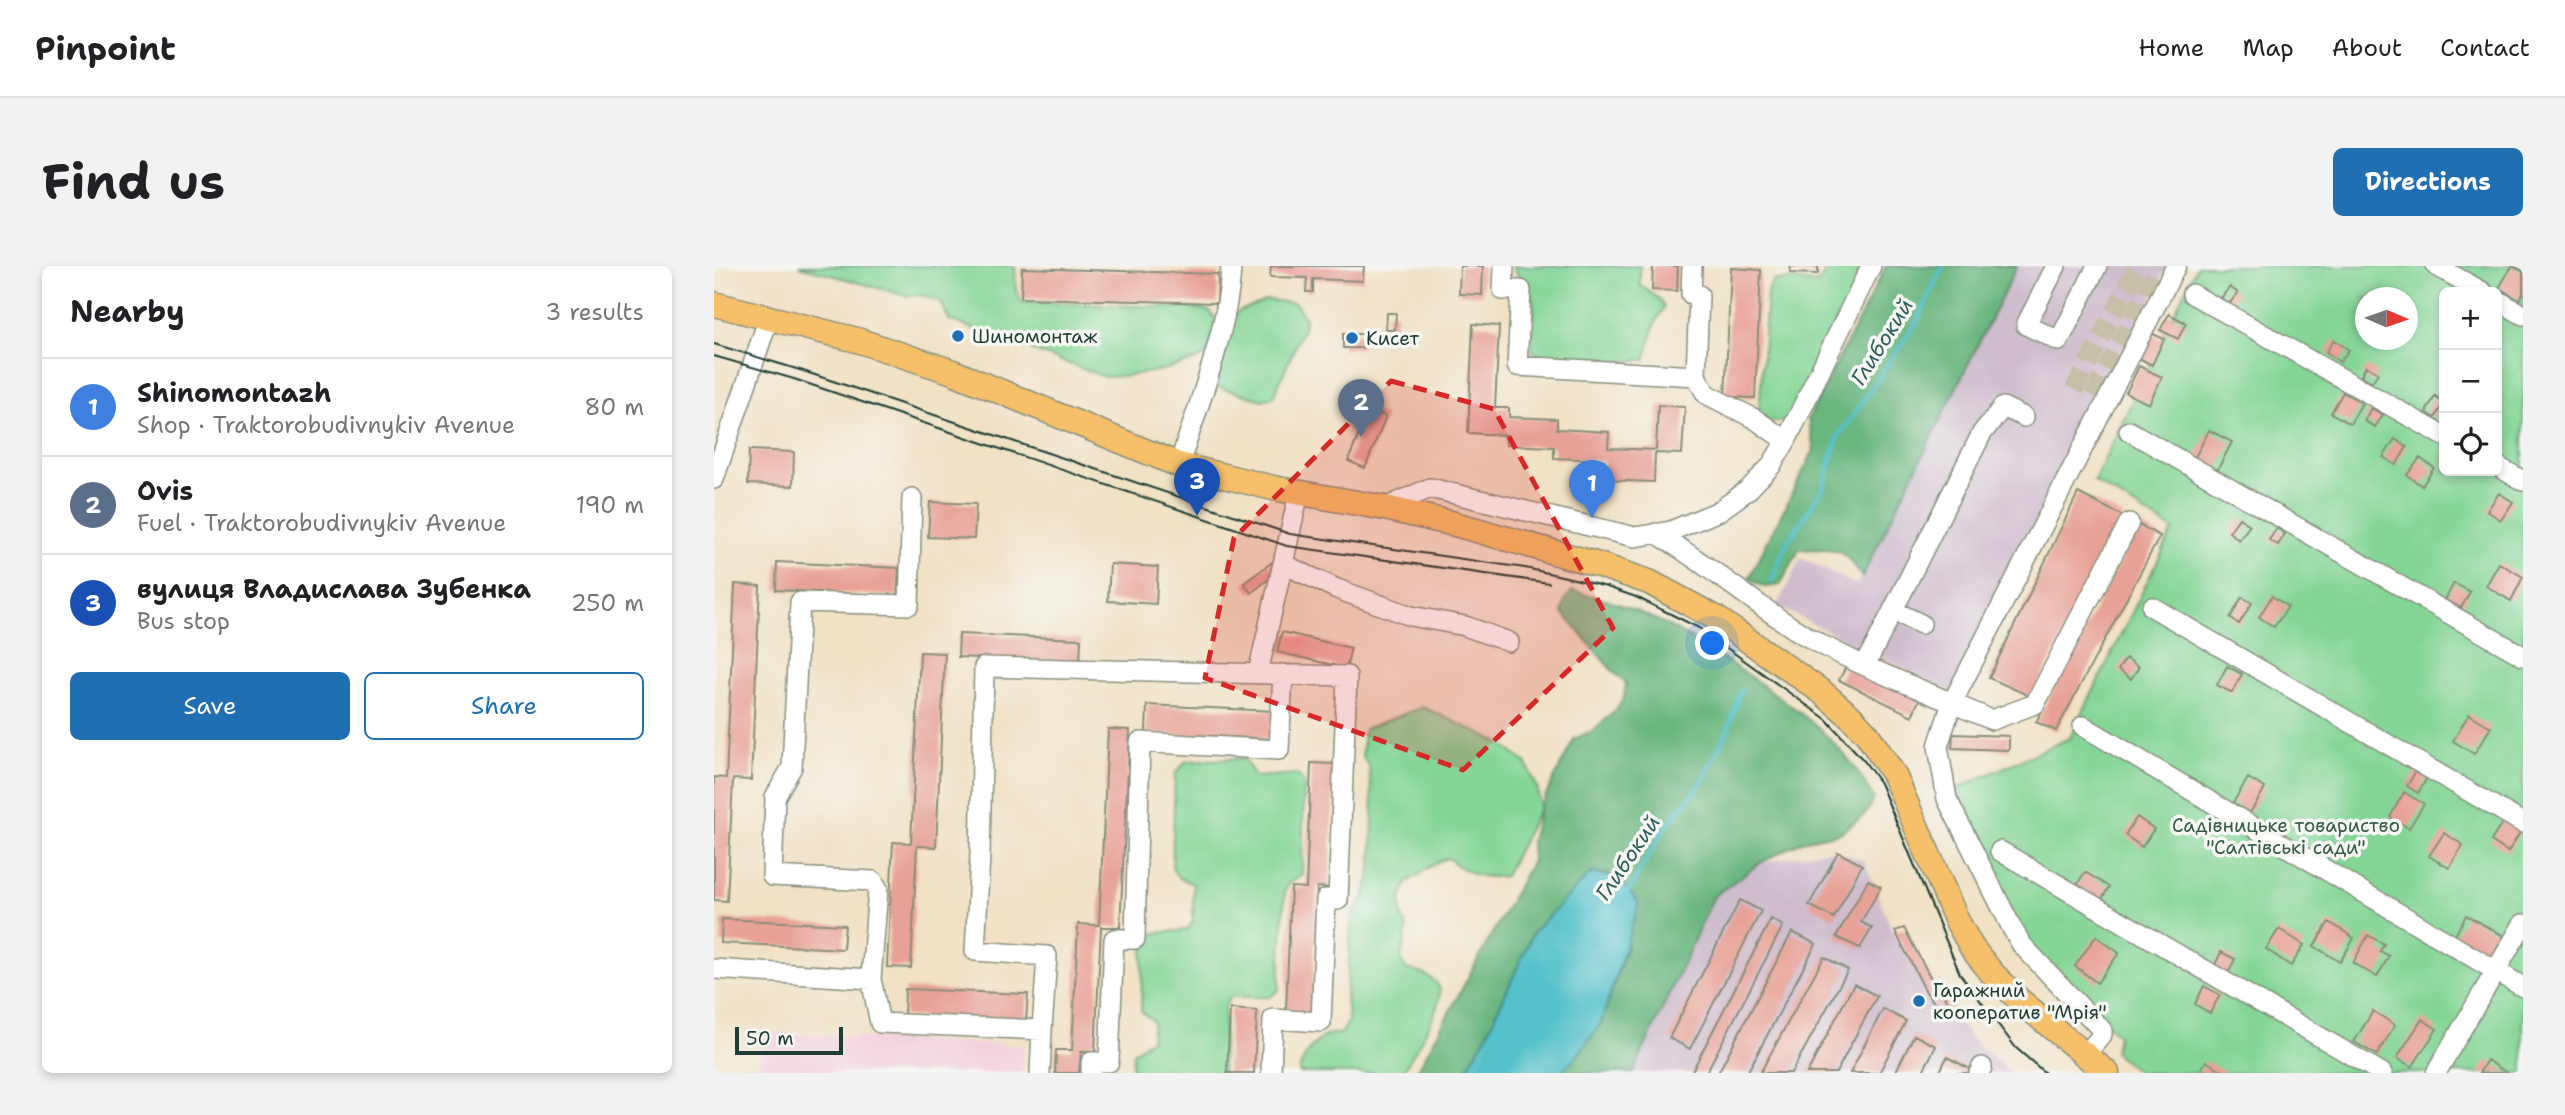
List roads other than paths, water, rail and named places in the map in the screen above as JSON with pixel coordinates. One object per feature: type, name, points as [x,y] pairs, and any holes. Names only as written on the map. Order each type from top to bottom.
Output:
[{"type":"main road","points":[[714,304],[857,340],[953,372],[1179,465],[1299,493],[1455,523],[1626,573],[1667,590],[1716,618],[1783,664],[1851,717],[1880,752],[1899,785],[1957,921],[1972,948],[2019,1000],[2108,1073]]},
{"type":"street","points":[[1179,465],[1213,355],[1230,286],[1231,266]]},
{"type":"street","points":[[1504,266],[1503,290],[1521,290],[1517,366],[1696,376]]},
{"type":"street","points":[[1692,266],[1691,294],[1699,295],[1696,376],[1706,394],[1755,419],[1786,441]]},
{"type":"street","points":[[1385,508],[1430,488],[1635,537],[1671,531],[1719,511],[1748,490],[1771,466],[1786,441],[1871,266]]},
{"type":"street","points":[[2056,266],[2026,325],[2059,341],[2097,266]]},
{"type":"street","points":[[2086,1054],[2102,1034],[2099,1024],[2022,945],[1947,799],[1939,765],[1938,746],[1952,704],[2175,266]]},
{"type":"street","points":[[2436,266],[2474,287]]},
{"type":"street","points":[[2192,293],[2439,433]]},
{"type":"street","points":[[2502,303],[2523,315]]},
{"type":"street","points":[[714,479],[769,317]]},
{"type":"street","points":[[1866,664],[1982,433],[2003,407],[2024,417]]},
{"type":"street","points":[[2129,431],[2523,656]]},
{"type":"street","points":[[2502,469],[2523,481]]},
{"type":"street","points":[[1258,673],[1299,493]]},
{"type":"street","points":[[912,498],[909,606],[800,602],[792,767],[775,797],[772,876],[873,881],[878,889],[871,979],[880,1023],[1042,1030]]},
{"type":"street","points":[[1657,533],[1695,556],[1793,628],[1952,704],[1992,720],[2035,704],[2129,523]]},
{"type":"street","points":[[1283,564],[1337,589],[1411,616],[1465,626],[1509,642]]},
{"type":"street","points":[[2152,607],[2523,822]]},
{"type":"street","points":[[1894,611],[1921,624]]},
{"type":"street","points":[[1040,1073],[1046,956],[975,951],[984,667],[1347,676],[1339,900],[1326,899],[1321,1021],[1273,1019],[1271,1073]]},
{"type":"street","points":[[1091,1073],[1091,1062],[1109,1062],[1114,939],[1135,939],[1140,742],[1279,750],[1283,674]]},
{"type":"street","points":[[2083,726],[2523,987]]},
{"type":"street","points":[[2000,850],[2382,1073]]},
{"type":"street","points":[[2436,1073],[2523,924]]},
{"type":"street","points":[[714,969],[871,979]]},
{"type":"water","points":[[1591,873],[1620,881],[1639,904],[1601,1023],[1576,1057],[1560,1073],[1465,1073],[1487,1034],[1534,931]]},
{"type":"waterway","name":"Глибокий","points":[[1772,582],[1784,548],[1823,488],[1838,437],[1917,322],[1943,266]]},
{"type":"waterway","name":"Глибокий","points":[[1627,894],[1662,832],[1702,782],[1728,730],[1741,689]]},
{"type":"tunnel","points":[[2074,390],[2138,266]]},
{"type":"tunnel","points":[[2093,396],[2160,266]]},
{"type":"tram line","points":[[714,344],[800,370],[1290,534],[1525,568],[1566,577],[1636,597],[1699,628],[1826,719],[1865,762],[1880,783],[1960,974],[2016,1048],[2045,1073]]},
{"type":"tram line","points":[[714,356],[794,379],[1287,546],[1549,583]]},
{"type":"place","name":"Шиномонтаж","points":[[958,336]]},
{"type":"place","name":"Кисет","points":[[1352,338]]},
{"type":"place","name":"Ovis","points":[[1361,437]]},
{"type":"place","name":"вулиця Владислава Зубенка","points":[[1197,516]]},
{"type":"place","name":"Shinomontazh","points":[[1592,518]]},
{"type":"place","name":"Гаражний кооператив \"Мрія\"","points":[[1919,1001]]},
{"type":"park label","name":"Садівницьке товариство \"Салтівські сади\"","points":[[2286,836]]}]
